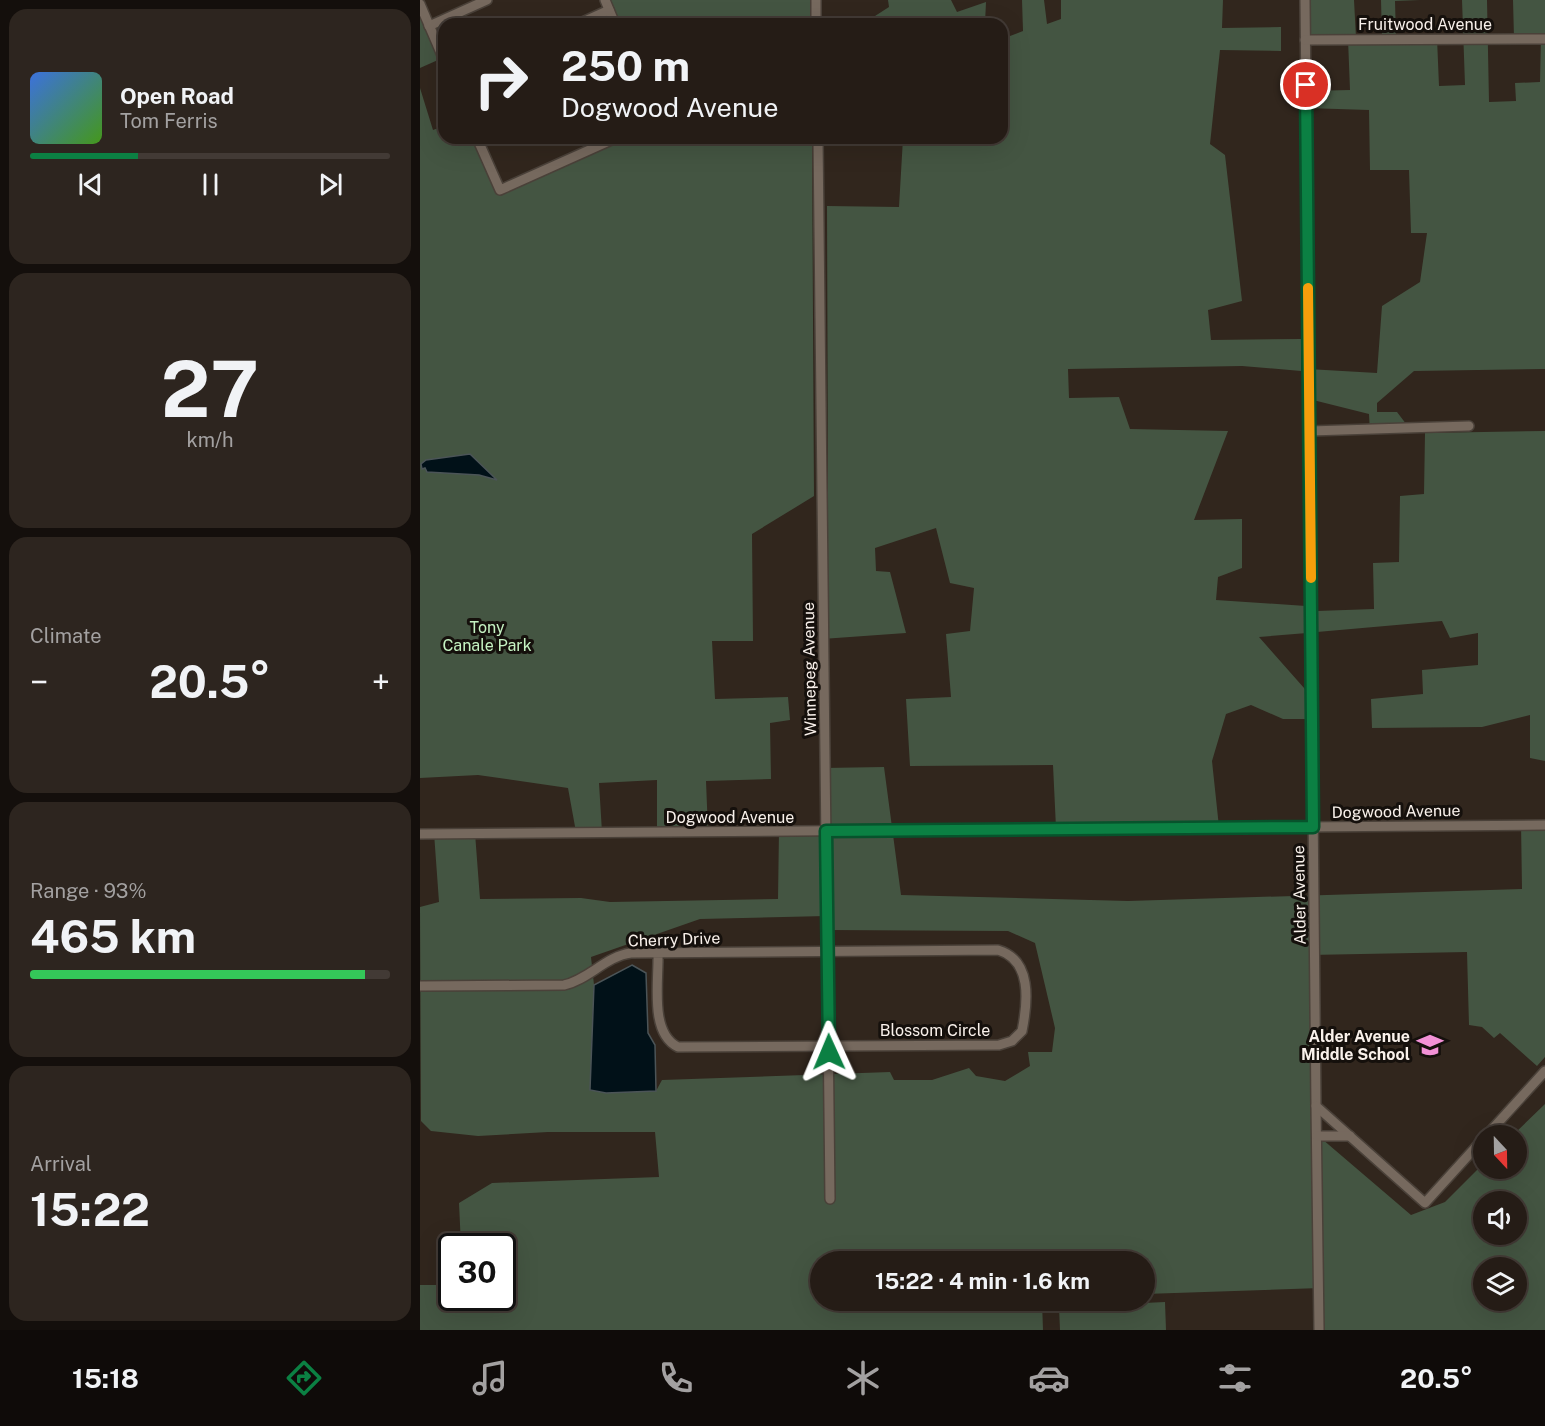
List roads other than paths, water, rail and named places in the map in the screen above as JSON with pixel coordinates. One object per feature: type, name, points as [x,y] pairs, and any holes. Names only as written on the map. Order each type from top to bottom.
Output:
[{"type":"street","points":[[447,18],[487,0]]},
{"type":"street","points":[[605,0],[612,18]]},
{"type":"street","points":[[816,0],[816,18]]},
{"type":"street","name":"Alder Avenue","points":[[1305,0],[1319,1330]]},
{"type":"street","points":[[420,4],[438,46]]},
{"type":"street","points":[[591,18],[609,10]]},
{"type":"street","points":[[429,26],[438,22]]},
{"type":"street","name":"Fruitwood Avenue","points":[[1305,40],[1545,39]]},
{"type":"street","points":[[480,144],[500,190],[603,144]]},
{"type":"street","name":"Winnepeg Avenue","points":[[818,144],[830,1198]]},
{"type":"street","points":[[1310,431],[1469,426]]},
{"type":"street","name":"Dogwood Avenue","points":[[420,834],[1545,825]]},
{"type":"street","name":"Blossom Circle","points":[[658,953],[659,1024],[664,1037],[671,1043],[687,1048],[1006,1044],[1022,1031],[1024,978],[1018,961],[1010,953],[998,950],[827,951]]},
{"type":"street","name":"Cherry Drive","points":[[420,986],[564,985],[576,981],[623,954],[827,951]]},
{"type":"street","points":[[1496,1125],[1545,1071]]},
{"type":"street","points":[[1316,1106],[1425,1203],[1473,1150]]},
{"type":"street","points":[[1317,1136],[1350,1136]]},
{"type":"place","name":"Alder Avenue Middle School","points":[[1430,1045]]},
{"type":"park label","name":"Tony Canale Park","points":[[487,636]]}]
